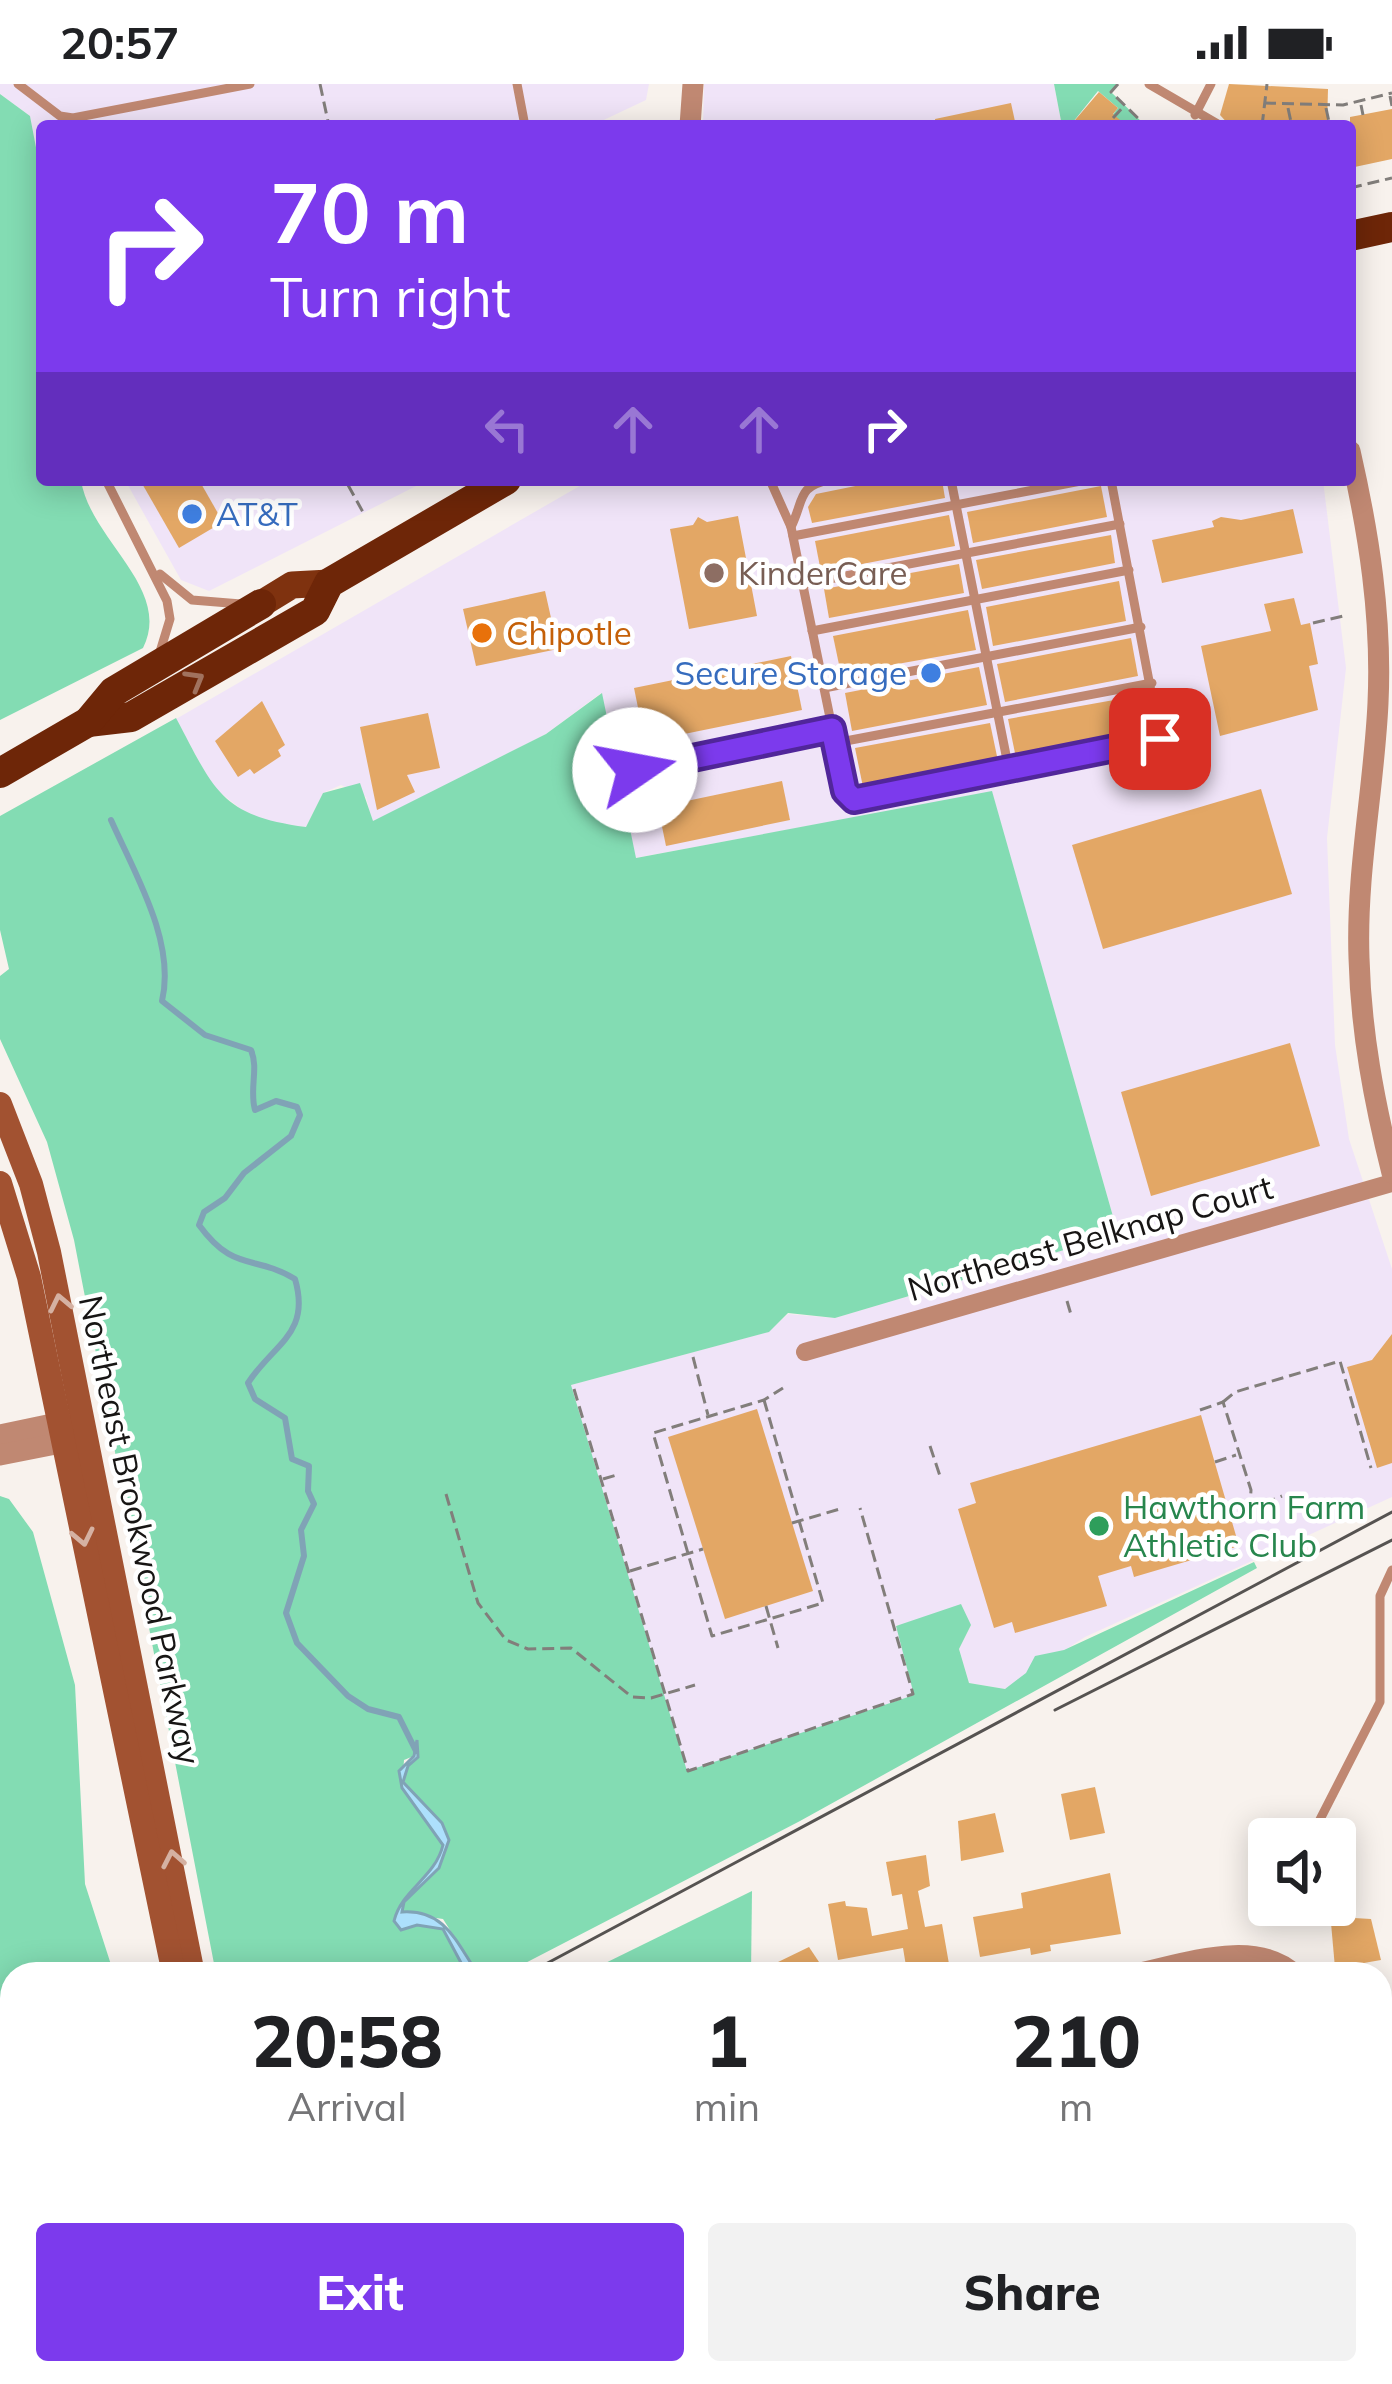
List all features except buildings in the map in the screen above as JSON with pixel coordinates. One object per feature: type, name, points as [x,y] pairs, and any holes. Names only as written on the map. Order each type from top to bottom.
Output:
[{"type":"highway","points":[[1356,235],[1392,226]]},
{"type":"highway","points":[[88,722],[131,717],[315,610],[329,583],[496,486]]},
{"type":"highway","points":[[0,773],[88,722],[112,692],[261,604]]},
{"type":"main road","points":[[261,604],[292,586],[329,583]]},
{"type":"main road","name":"Northeast Brookwood Parkway","points":[[0,1104],[41,1216],[73,1430],[172,1962]]},
{"type":"main road","name":"Northeast Brookwood Parkway","points":[[0,1184],[73,1430],[191,1962]]},
{"type":"street","points":[[690,120],[693,84]]},
{"type":"street","points":[[1356,481],[1385,642],[1358,956],[1369,1078],[1392,1173]]},
{"type":"street","name":"Northeast Belknap Court","points":[[805,1352],[1392,1183]]},
{"type":"street","points":[[0,1435],[73,1430]]},
{"type":"street","points":[[0,1455],[73,1430]]},
{"type":"street","points":[[1195,1962],[1240,1954],[1267,1962]]},
{"type":"lane","points":[[18,84],[60,116],[73,118],[250,84]]},
{"type":"lane","points":[[517,84],[524,120]]},
{"type":"lane","points":[[1149,84],[1207,120]]},
{"type":"lane","points":[[1195,115],[1211,84]]},
{"type":"lane","points":[[109,486],[156,570],[170,619],[154,665]]},
{"type":"lane","points":[[773,486],[792,531],[845,791],[854,800],[1157,742],[1161,732],[1112,486]]},
{"type":"lane","points":[[792,531],[800,494],[808,486]]},
{"type":"lane","points":[[952,486],[1009,770]]},
{"type":"lane","points":[[792,531],[1055,486]]},
{"type":"lane","points":[[803,584],[1120,524]]},
{"type":"lane","points":[[156,570],[192,600],[261,604]]},
{"type":"lane","points":[[812,631],[1129,570]]},
{"type":"lane","points":[[824,688],[1141,627]]},
{"type":"lane","points":[[835,743],[1152,682]]},
{"type":"lane","points":[[635,770],[832,729]]},
{"type":"lane","points":[[1321,1818],[1380,1702],[1380,1596],[1392,1570]]},
{"type":"path","points":[[320,84],[327,120]]},
{"type":"path","points":[[1118,84],[1111,92],[1140,120]]},
{"type":"path","points":[[1263,120],[1267,84]]},
{"type":"path","points":[[1264,103],[1325,106],[1391,94],[1392,106]]},
{"type":"path","points":[[1360,103],[1363,115]]},
{"type":"path","points":[[1113,118],[1125,106]]},
{"type":"path","points":[[1288,106],[1291,120]]},
{"type":"path","points":[[1325,106],[1328,120]]},
{"type":"path","points":[[1356,187],[1392,178]]},
{"type":"path","points":[[349,486],[364,514]]},
{"type":"path","points":[[1313,622],[1348,615]]},
{"type":"path","points":[[1067,1300],[1072,1318]]},
{"type":"path","points":[[693,1357],[708,1416]]},
{"type":"path","points":[[1200,1410],[1235,1392],[1340,1361],[1371,1468]]},
{"type":"path","points":[[764,1400],[795,1522],[823,1603],[712,1636],[653,1433],[764,1400],[783,1388]]},
{"type":"path","points":[[574,1389],[688,1771],[913,1694],[860,1508]]},
{"type":"path","points":[[1223,1402],[1250,1506]]},
{"type":"path","points":[[930,1446],[940,1476]]},
{"type":"path","points":[[1215,1462],[1239,1453]]},
{"type":"path","points":[[601,1480],[620,1474]]},
{"type":"path","points":[[446,1494],[478,1603],[506,1640],[528,1648],[572,1648],[632,1697],[695,1685]]},
{"type":"path","points":[[1232,1518],[1250,1506],[1282,1496]]},
{"type":"path","points":[[795,1522],[840,1509]]},
{"type":"path","points":[[628,1572],[703,1550]]},
{"type":"path","points":[[766,1606],[778,1648]]},
{"type":"shaded area","points":[[0,84],[649,84],[646,100],[604,120],[36,120],[36,148],[30,116],[0,94]]},
{"type":"shaded area","points":[[704,84],[1054,84],[1061,120],[703,120]]},
{"type":"shaded area","points":[[128,486],[416,486],[209,591],[181,580]]},
{"type":"shaded area","points":[[580,486],[1324,486],[1346,668],[1327,838],[1335,1045],[1349,1139],[1392,1269],[1392,1497],[1085,1637],[1005,1689],[969,1683],[959,1649],[971,1625],[896,1625],[914,1695],[687,1772],[571,1385],[768,1332],[788,1314],[835,1318],[1118,1234],[992,792],[635,858],[601,693],[546,734],[372,822],[366,797],[341,785],[323,793],[306,827],[256,821],[213,787],[176,719]]},
{"type":"green space","points":[[1054,84],[1118,84],[1111,92],[1140,120],[1115,120],[1111,117],[1118,108],[1098,91],[1075,120],[1061,120]]},
{"type":"green space","points":[[0,94],[30,116],[36,148],[36,486],[83,486],[99,523],[139,584],[149,626],[143,648],[0,720]]},
{"type":"green space","points":[[602,693],[636,858],[992,791],[1118,1234],[835,1318],[788,1313],[769,1332],[571,1385],[687,1771],[914,1695],[896,1626],[961,1604],[971,1625],[959,1649],[969,1683],[1005,1689],[1026,1673],[1035,1656],[1064,1650],[1254,1562],[1257,1568],[800,1821],[527,1962],[470,1962],[443,1919],[402,1913],[404,1902],[439,1868],[449,1841],[442,1823],[403,1782],[407,1766],[418,1757],[414,1745],[414,1756],[404,1760],[402,1788],[443,1845],[433,1866],[404,1900],[394,1921],[443,1929],[461,1962],[214,1962],[74,1240],[47,1142],[0,1039],[0,976],[9,969],[0,930],[0,816],[176,718],[223,795],[255,815],[306,827],[323,793],[360,783],[373,821],[546,734]]},
{"type":"green space","points":[[0,1496],[9,1499],[33,1532],[75,1685],[85,1884],[110,1962],[0,1962]]},
{"type":"green space","points":[[752,1891],[751,1962],[607,1962]]},
{"type":"water","points":[[417,1740],[418,1757],[408,1766],[403,1782],[442,1823],[449,1840],[439,1868],[404,1902],[402,1912],[440,1922],[470,1962],[461,1962],[443,1929],[417,1925],[401,1930],[394,1921],[404,1900],[433,1866],[443,1845],[402,1788],[399,1771],[414,1756]]},
{"type":"waterway","points":[[111,820],[158,932],[165,978],[162,1001],[205,1035],[251,1050],[255,1110],[276,1101],[297,1107],[300,1115],[291,1136],[244,1173],[225,1198],[204,1212],[199,1225],[234,1257],[295,1279],[299,1298],[294,1326],[248,1383],[255,1399],[285,1418],[292,1459],[309,1466],[308,1491],[314,1504],[301,1530],[304,1556],[286,1613],[297,1643],[348,1696],[368,1709],[399,1717],[416,1751]]},
{"type":"tram line","points":[[549,1962],[1392,1512]]},
{"type":"tram line","points":[[1055,1710],[1392,1540]]},
{"type":"place","name":"AT&T","points":[[192,514]]},
{"type":"place","name":"KinderCare","points":[[714,573]]},
{"type":"place","name":"Chipotle","points":[[482,633]]},
{"type":"place","name":"Secure Storage","points":[[931,673]]},
{"type":"place","name":"Hawthorn Farm Athletic Club","points":[[1099,1526]]},
{"type":"route","points":[[635,770],[832,729],[845,791],[854,800],[1160,739]]}]
